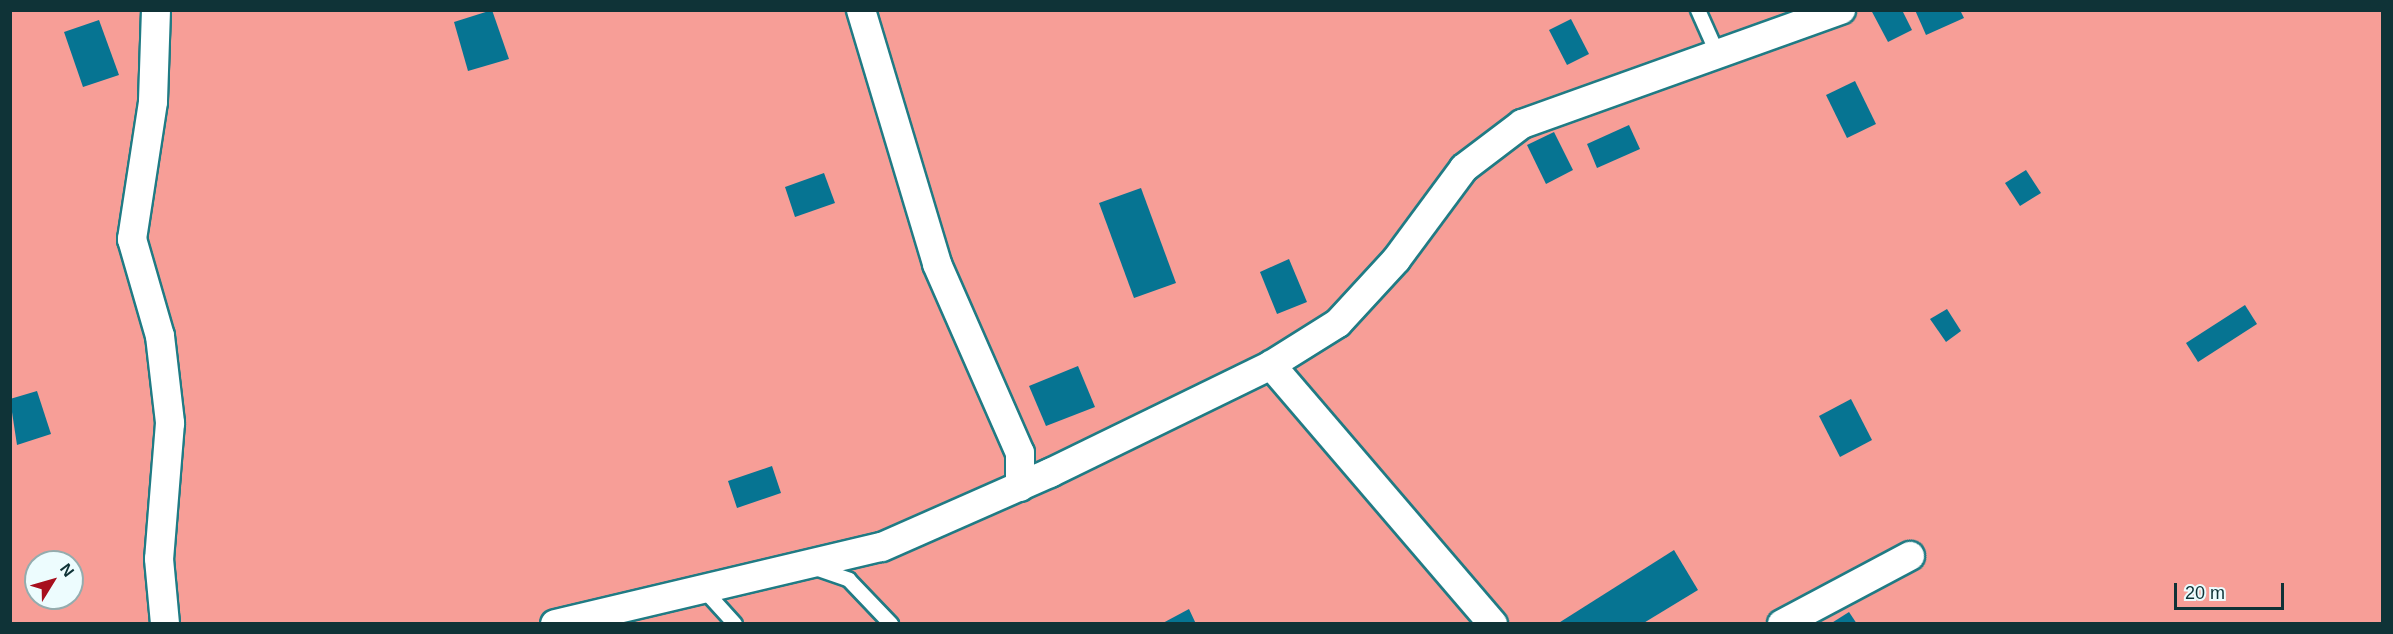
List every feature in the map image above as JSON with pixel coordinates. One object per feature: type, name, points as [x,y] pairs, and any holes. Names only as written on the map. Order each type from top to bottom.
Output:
[{"type":"street","points":[[156,10],[153,102],[132,239],[160,336],[170,423],[159,559],[165,624]]},
{"type":"street","points":[[861,10],[937,264],[1020,453],[1020,487]]},
{"type":"street","points":[[555,624],[706,592],[882,547],[1020,487],[1271,365],[1338,323],[1396,260],[1464,168],[1522,124],[1841,10]]},
{"type":"street","points":[[1271,365],[1493,624]]},
{"type":"street","points":[[1782,624],[1910,556]]},
{"type":"lane","points":[[1698,10],[1718,54]]},
{"type":"lane","points":[[807,566],[849,580],[891,624]]},
{"type":"lane","points":[[706,592],[735,624]]},
{"type":"shaded area","points":[[10,11],[2382,11],[2382,623],[11,623]]},
{"type":"building","points":[[492,10],[509,59],[468,71],[454,22]]},
{"type":"building","points":[[1871,10],[1902,10],[1912,30],[1888,42]]},
{"type":"building","points":[[1915,10],[1960,10],[1964,18],[1926,35]]},
{"type":"building","points":[[1571,19],[1589,54],[1567,65],[1549,30]]},
{"type":"building","points":[[99,20],[119,75],[83,87],[64,32]]},
{"type":"building","points":[[1855,81],[1876,124],[1847,138],[1826,95]]},
{"type":"building","points":[[1629,125],[1640,149],[1597,168],[1587,144]]},
{"type":"building","points":[[1554,132],[1573,170],[1546,184],[1527,145]]},
{"type":"building","points":[[2026,170],[2041,193],[2020,206],[2005,183]]},
{"type":"building","points":[[824,173],[835,203],[795,217],[785,187]]},
{"type":"building","points":[[1141,188],[1176,283],[1134,298],[1099,203]]},
{"type":"building","points":[[1289,259],[1307,302],[1277,314],[1260,272]]},
{"type":"building","points":[[2245,305],[2257,324],[2198,362],[2186,343]]},
{"type":"building","points":[[1947,309],[1961,331],[1946,342],[1930,319]]},
{"type":"building","points":[[1078,366],[1095,407],[1046,426],[1029,386]]},
{"type":"building","points":[[37,391],[51,434],[17,445],[10,399]]},
{"type":"building","points":[[1851,399],[1872,440],[1840,457],[1819,416]]},
{"type":"building","points":[[772,466],[781,493],[737,508],[728,481]]},
{"type":"building","points":[[1674,550],[1698,590],[1642,624],[1557,624]]},
{"type":"building","points":[[1189,609],[1196,624],[1161,624]]},
{"type":"building","points":[[1849,612],[1857,624],[1830,624]]}]
